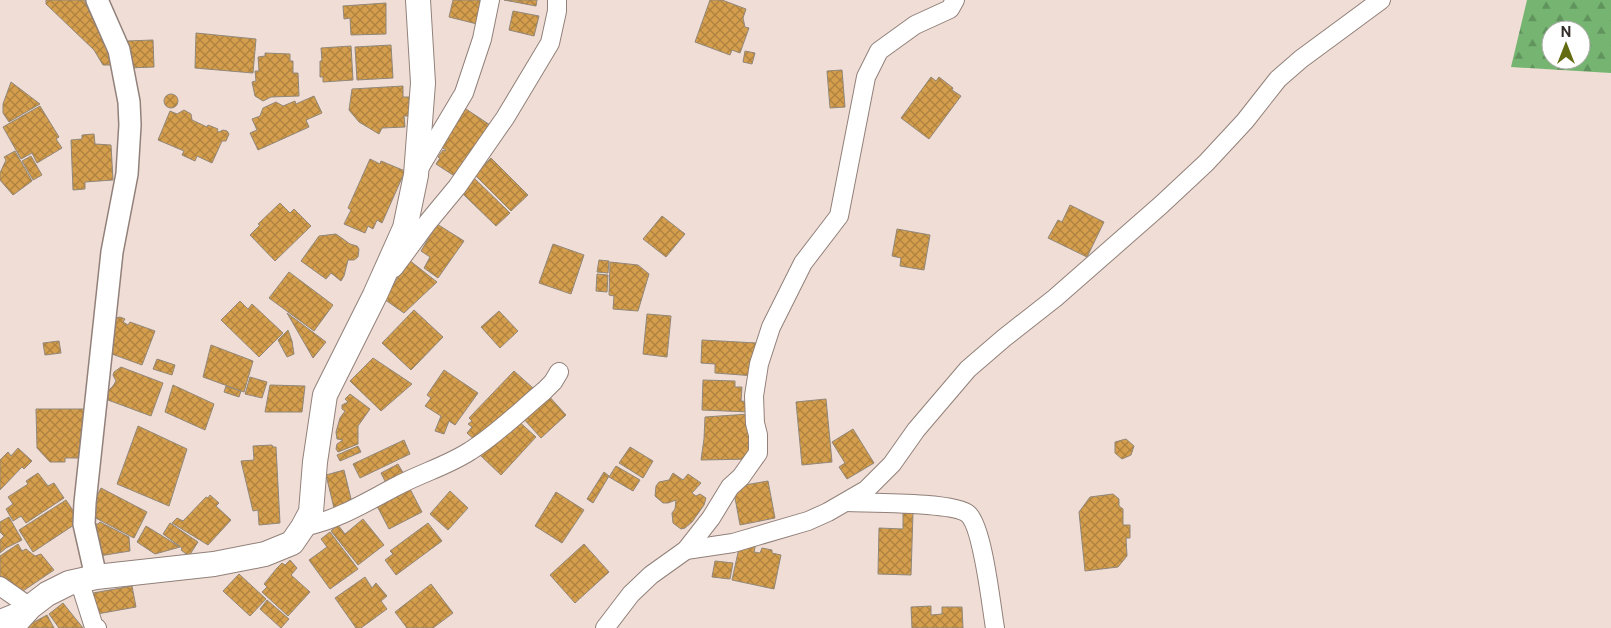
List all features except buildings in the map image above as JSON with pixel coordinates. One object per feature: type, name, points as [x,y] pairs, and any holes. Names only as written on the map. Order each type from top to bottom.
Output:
[{"type":"main road","points":[[11,628],[30,607],[47,594],[69,584],[88,579],[206,566],[265,554],[292,543],[303,527],[311,512],[315,462],[325,394],[375,295],[405,228],[416,174],[423,83],[418,0]]},
{"type":"street","points":[[95,628],[88,579],[84,524],[85,503],[112,252],[127,174],[130,125],[129,102],[119,50],[97,0]]},
{"type":"street","points":[[416,174],[464,93],[482,39],[490,0]]},
{"type":"street","points":[[375,295],[428,222],[457,187],[505,118],[550,43],[557,11],[557,0]]},
{"type":"street","points":[[605,628],[637,588],[651,575],[686,550],[711,518],[730,487],[741,477],[758,453],[754,396],[759,364],[771,327],[799,270],[839,216],[866,78],[879,51],[915,25],[950,10],[955,0]]},
{"type":"street","points":[[686,550],[733,543],[800,523],[828,512],[866,490],[892,464],[916,430],[968,369],[1118,244],[1174,193],[1206,163],[1245,120],[1278,79],[1301,58],[1382,0]]},
{"type":"street","points":[[303,527],[322,523],[353,510],[399,485],[471,451],[544,391],[559,372]]},
{"type":"street","points":[[847,502],[943,506],[968,513],[973,520],[980,544],[995,628]]},
{"type":"street","points":[[0,586],[30,607]]},
{"type":"street","points":[[0,619],[30,607]]},
{"type":"green space","points":[[1527,0],[1611,0],[1611,73],[1561,70],[1591,70],[1591,20],[1541,20],[1541,69],[1511,67]]}]
